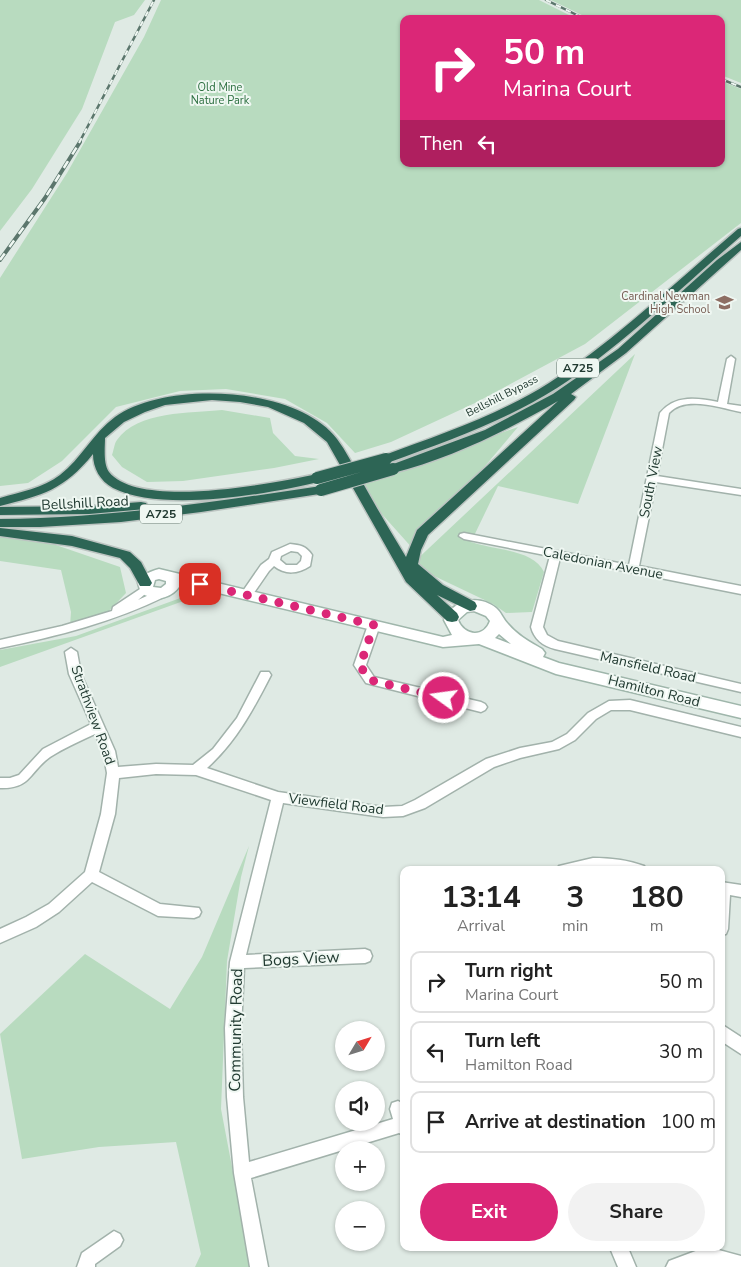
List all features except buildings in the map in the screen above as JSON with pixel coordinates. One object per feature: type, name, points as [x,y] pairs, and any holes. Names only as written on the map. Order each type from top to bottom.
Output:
[{"type":"highway","name":"Bellshill Bypass","points":[[390,464],[428,445],[506,412],[558,381],[594,357],[741,231]]},
{"type":"highway","name":"Bellshill Bypass","points":[[319,484],[470,441],[550,402],[606,364],[741,245]]},
{"type":"highway","points":[[411,565],[414,550],[422,533],[606,364]]},
{"type":"highway","points":[[0,502],[40,491],[64,478],[78,464],[99,437],[120,419],[164,402],[212,396],[240,398],[271,404],[308,420],[332,440],[411,579],[451,620]]},
{"type":"highway","points":[[99,437],[100,465],[103,473],[111,481],[126,489],[174,496],[271,488]]},
{"type":"highway","name":"Bellshill Road","points":[[0,511],[89,510],[171,504],[271,488],[319,484]]},
{"type":"highway","name":"Bellshill Road","points":[[0,523],[89,522],[151,515],[319,484]]},
{"type":"highway","points":[[0,532],[72,541],[125,555],[136,565],[145,586]]},
{"type":"highway","points":[[396,550],[438,588],[470,606]]},
{"type":"main road","points":[[200,584],[153,593],[145,586],[154,575],[164,574],[443,642],[476,638],[493,632],[497,621],[490,612],[478,606],[470,606],[458,609],[451,620],[434,634],[421,636]]},
{"type":"main road","points":[[164,592],[174,583],[171,577]]},
{"type":"main road","points":[[451,620],[458,633],[476,638]]},
{"type":"main road","name":"Hamilton Road","points":[[497,621],[517,641],[567,670]]},
{"type":"main road","name":"Hamilton Road","points":[[476,638],[534,661],[741,712]]},
{"type":"street","points":[[732,359],[722,406],[741,409]]},
{"type":"street","name":"South View","points":[[633,569],[665,413],[668,408],[678,402],[688,400],[722,406]]},
{"type":"street","points":[[652,478],[741,492]]},
{"type":"street","name":"Caledonian Avenue","points":[[464,536],[741,590]]},
{"type":"street","name":"Mansfield Road","points":[[556,554],[537,627],[538,633],[542,638],[555,646],[741,688]]},
{"type":"street","points":[[247,594],[265,568],[274,561]]},
{"type":"street","points":[[112,614],[145,586]]},
{"type":"street","points":[[0,644],[68,630],[94,622],[112,614],[135,608],[164,592]]},
{"type":"street","points":[[374,625],[360,666],[370,680],[481,708]]},
{"type":"street","name":"Strathview Road","points":[[71,652],[75,674],[109,751],[113,772],[108,814],[91,875]]},
{"type":"street","points":[[196,770],[217,752],[242,721],[265,674]]},
{"type":"street","name":"Viewfield Road","points":[[113,772],[156,769],[196,770],[278,796],[383,812],[403,811],[420,804],[490,763],[520,753],[555,746],[570,738],[592,716],[609,706],[619,704],[741,732]]},
{"type":"street","points":[[0,783],[8,784],[28,776],[44,754],[99,726]]},
{"type":"street","name":"Community Road","points":[[259,1267],[242,1173],[235,1097],[233,1028],[237,962],[278,796]]},
{"type":"street","points":[[580,866],[592,863],[620,866]]},
{"type":"street","points":[[0,936],[31,922],[54,908],[91,875],[158,910],[194,912]]},
{"type":"street","points":[[725,888],[741,891]]},
{"type":"street","name":"Bogs View","points":[[237,962],[365,956]]},
{"type":"street","points":[[725,1034],[741,1046]]},
{"type":"street","points":[[242,1173],[400,1121]]},
{"type":"street","points":[[86,1267],[88,1259],[114,1240]]},
{"type":"street","points":[[620,1251],[626,1267]]},
{"type":"street","points":[[675,1267],[696,1258],[720,1257],[741,1265]]},
{"type":"green space","points":[[0,0],[145,0],[134,15],[115,22],[82,109],[32,189],[0,231]]},
{"type":"green space","name":"Old Mine Nature Park","points":[[161,0],[539,0],[569,15],[400,15],[400,167],[725,167],[725,83],[741,89],[741,223],[585,344],[475,403],[391,442],[355,453],[327,423],[285,399],[226,389],[180,391],[116,407],[62,461],[28,483],[0,486],[0,278],[67,173],[144,37]]},
{"type":"green space","points":[[551,0],[741,0],[741,83],[725,77],[725,15],[582,15]]},
{"type":"green space","points":[[635,354],[578,504],[498,486],[471,542],[512,551],[539,564],[544,572],[532,612],[506,613],[493,604],[411,565]]},
{"type":"green space","points":[[222,410],[270,418],[273,433],[295,456],[319,459],[274,468],[183,481],[147,482],[122,467],[112,455],[117,440],[137,423],[165,415]]},
{"type":"green space","points":[[518,427],[414,550],[355,484]]},
{"type":"green space","points":[[0,537],[53,544],[120,567],[126,593],[106,614],[70,626],[71,612],[61,570],[0,561]]},
{"type":"green space","points":[[186,596],[189,599],[0,667],[0,650],[76,636]]},
{"type":"green space","points":[[249,846],[241,877],[227,961],[221,1109],[251,1267],[195,1267],[201,1254],[176,1142],[99,1147],[22,1159],[0,1034],[85,954],[170,1009],[202,957]]},
{"type":"railway","points":[[79,143],[154,0]]},
{"type":"railway","points":[[546,0],[577,15]]},
{"type":"railway","points":[[725,81],[741,87]]},
{"type":"railway","points":[[0,260],[45,198],[80,142]]},
{"type":"place","name":"Cardinal Newman High School","points":[[724,302]]},
{"type":"route","points":[[200,584],[374,625],[360,666],[370,680],[444,698]]}]
